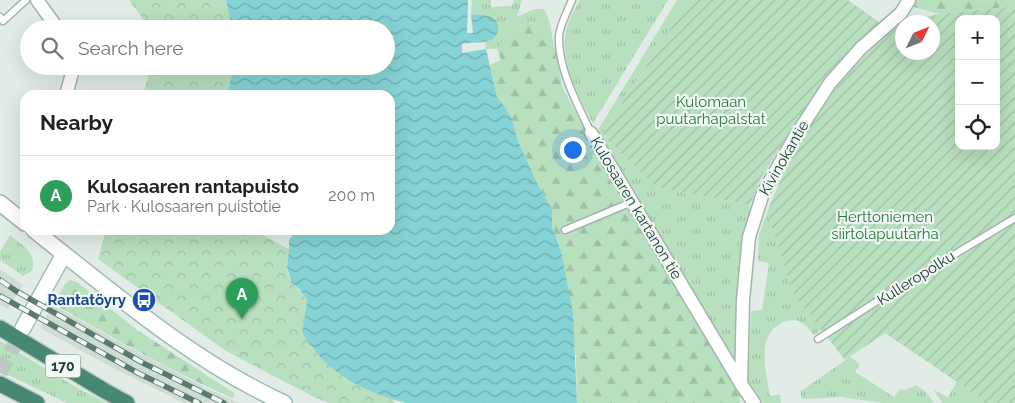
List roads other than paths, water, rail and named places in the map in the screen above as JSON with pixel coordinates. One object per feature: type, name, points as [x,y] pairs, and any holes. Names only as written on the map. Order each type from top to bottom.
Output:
[{"type":"highway","name":"170","points":[[0,328],[127,403]]},
{"type":"highway","points":[[0,384],[34,402]]},
{"type":"main road","points":[[0,203],[20,215]]},
{"type":"main road","points":[[40,235],[151,322],[204,359],[284,403]]},
{"type":"main road","points":[[23,328],[43,288],[64,254]]},
{"type":"street","points":[[37,0],[51,20]]},
{"type":"street","name":"Kivinokantie","points":[[741,384],[743,300],[749,237],[763,193],[794,137],[830,83],[861,48],[902,13],[909,0]]},
{"type":"street","points":[[67,90],[72,75]]},
{"type":"street","name":"Kulosaaren kartanon tie","points":[[591,133],[754,403]]},
{"type":"lane","points":[[0,17],[3,21],[26,0]]},
{"type":"lane","name":"Kulosaaren kartanon tie","points":[[572,0],[559,36],[562,60],[570,87],[591,133]]},
{"type":"lane","points":[[565,230],[632,202]]},
{"type":"lane","name":"Kulleropolku","points":[[818,340],[882,298],[1015,218]]},
{"type":"water","points":[[226,0],[468,0],[467,33],[473,33],[471,14],[485,15],[496,20],[498,30],[494,38],[486,42],[462,44],[462,53],[486,49],[497,97],[511,116],[518,141],[538,185],[552,209],[552,226],[561,251],[573,313],[577,403],[406,403],[383,396],[361,386],[339,374],[321,358],[302,333],[307,300],[291,282],[287,267],[289,239],[293,235],[395,235],[395,90],[228,90],[232,75],[395,75],[395,20],[230,20]]},
{"type":"tunnel","points":[[0,373],[23,328]]},
{"type":"railway","points":[[0,280],[143,363],[224,403]]},
{"type":"railway","points":[[0,296],[138,373],[199,403]]},
{"type":"place","name":"Rantatöyry","points":[[144,300]]},
{"type":"place","name":"Kulosaaren rantapuisto","points":[[242,319]]},
{"type":"park label","name":"Kulomaan puutarhapalstat","points":[[711,110]]},
{"type":"park label","name":"Herttoniemen siirtolapuutarha","points":[[885,226]]}]
